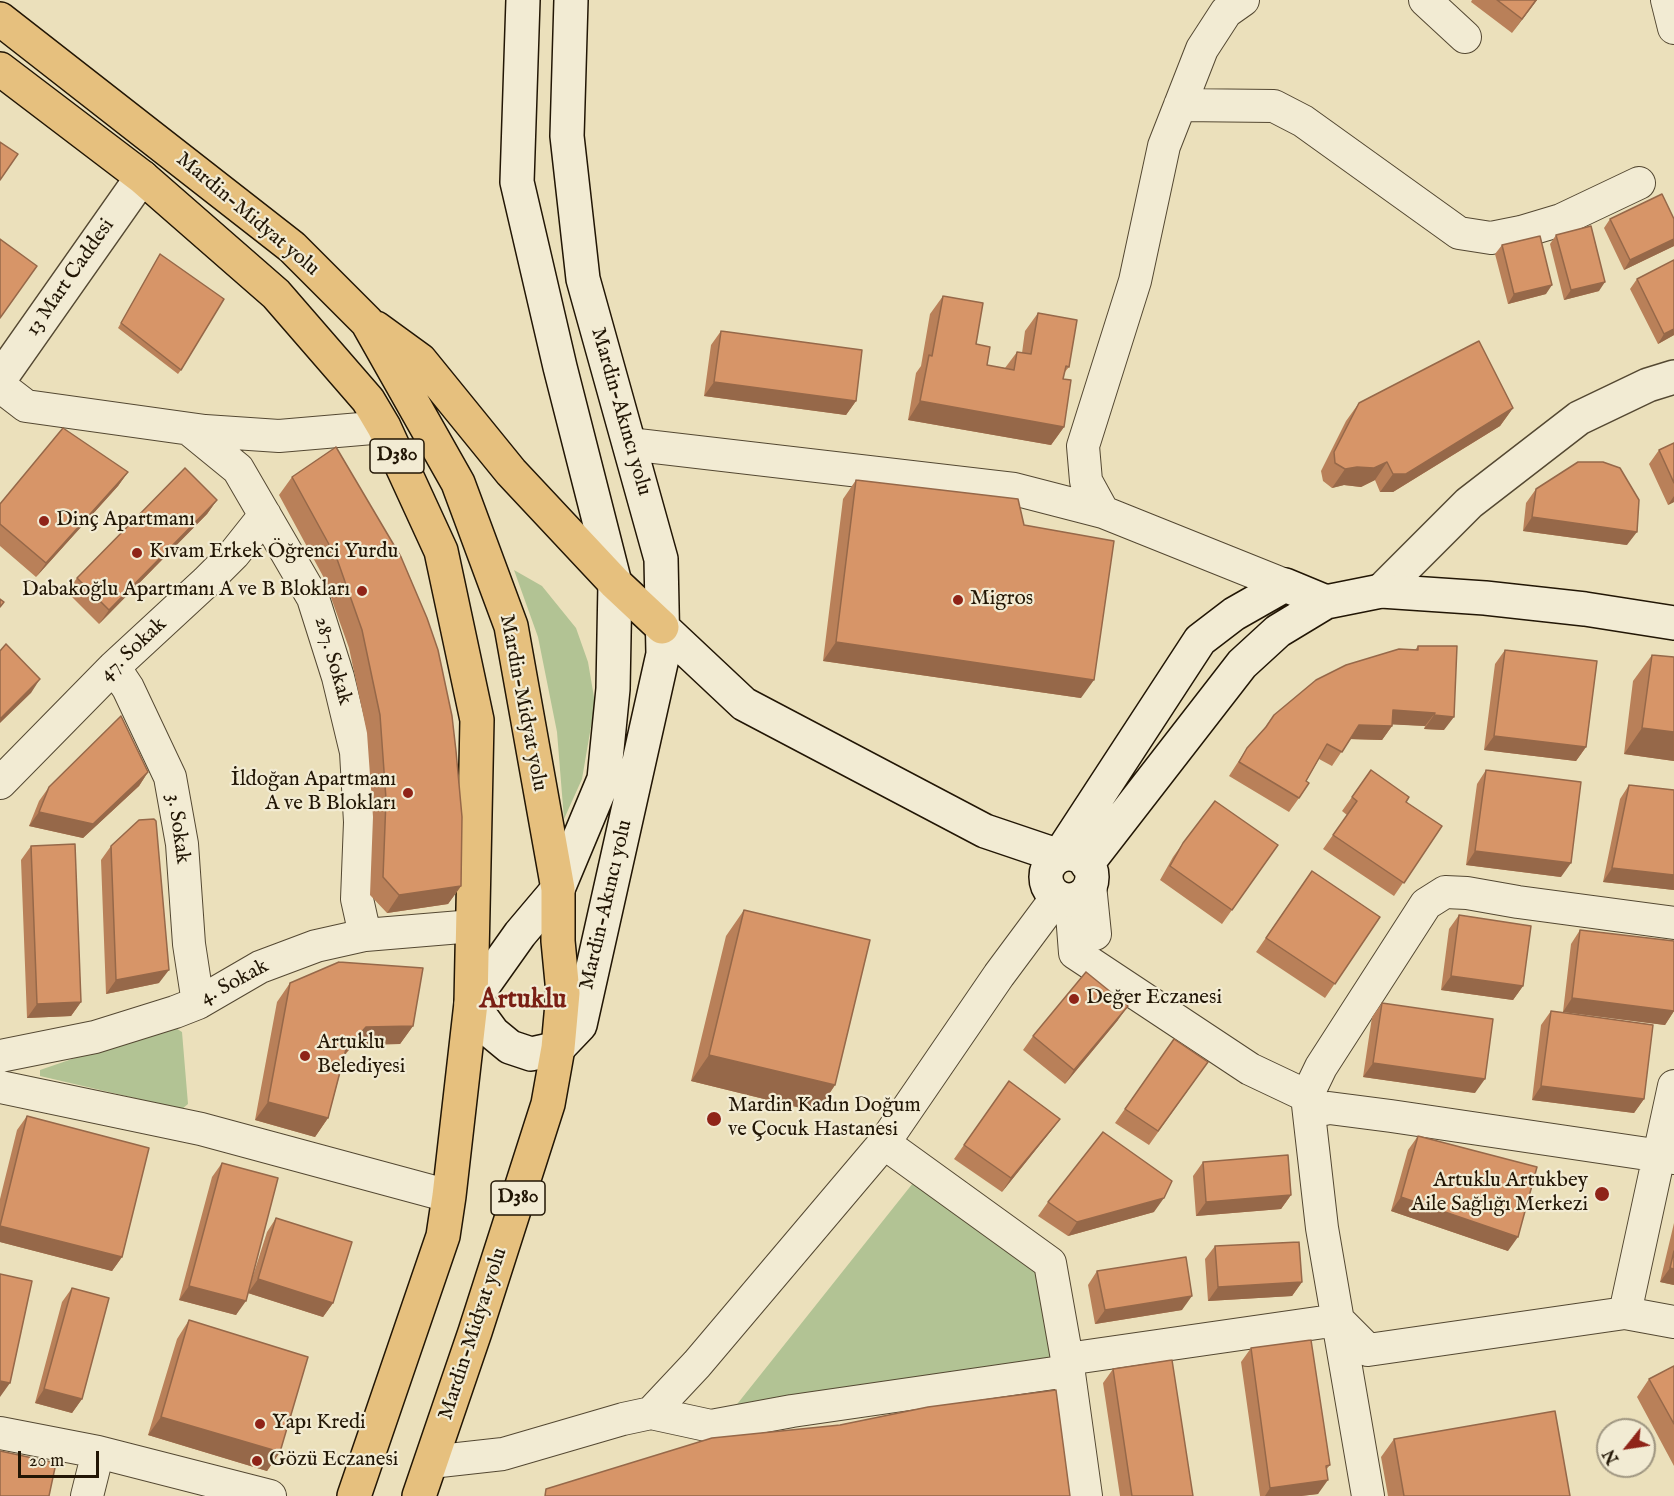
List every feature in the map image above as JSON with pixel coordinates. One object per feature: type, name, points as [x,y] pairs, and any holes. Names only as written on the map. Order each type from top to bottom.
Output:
[{"type":"highway","name":"Mardin-Midyat yolu","points":[[0,19],[292,247],[367,322],[458,483],[511,626],[558,889],[558,941],[563,993],[558,1048],[548,1104],[476,1332],[419,1496]]},
{"type":"highway","name":"Mardin-Midyat yolu","points":[[0,69],[142,177],[276,294],[368,400],[384,427],[441,551],[477,720],[471,1003],[443,1236],[354,1496]]},
{"type":"highway","points":[[367,322],[420,360],[511,472],[615,583],[662,627]]},
{"type":"highway","points":[[548,1104],[580,1025]]},
{"type":"main road","name":"Mardin-Akıncı yolu","points":[[471,1003],[520,934],[558,889],[604,779],[613,689],[615,583],[560,367],[517,182],[523,0]]},
{"type":"main road","name":"Mardin-Akıncı yolu","points":[[571,0],[567,136],[583,279],[661,559],[663,654],[580,1025]]},
{"type":"main road","name":"13 Mart Caddesi","points":[[0,379],[142,177]]},
{"type":"main road","points":[[1381,591],[1468,503],[1579,418],[1648,385],[1674,377]]},
{"type":"main road","points":[[1073,881],[1200,640],[1234,614],[1285,585],[1326,602]]},
{"type":"main road","points":[[1073,881],[1242,664],[1278,631],[1326,602],[1381,591],[1485,598],[1585,609],[1674,623]]},
{"type":"main road","points":[[662,627],[744,704],[985,831],[1073,881]]},
{"type":"main road","points":[[471,1003],[493,1033],[510,1047],[531,1054],[558,1048],[580,1025]]},
{"type":"street","points":[[1103,512],[1086,481],[1083,446],[1135,281],[1164,146],[1202,49],[1226,12],[1243,0]]},
{"type":"street","points":[[1425,0],[1465,37]]},
{"type":"street","points":[[1667,0],[1674,28]]},
{"type":"street","points":[[1180,105],[1274,106],[1303,122],[1459,233],[1491,238],[1521,232],[1561,220],[1639,183]]},
{"type":"street","points":[[0,386],[26,406],[189,429],[279,436],[384,427]]},
{"type":"street","name":"287. Sokak","points":[[189,429],[238,470],[313,598],[338,677],[356,752],[360,822],[357,899],[366,935]]},
{"type":"street","points":[[628,444],[1014,489],[1103,512],[1285,585]]},
{"type":"street","name":"47. Sokak","points":[[0,783],[114,667],[234,554],[266,515]]},
{"type":"street","name":"3. Sokak","points":[[114,667],[128,688],[170,777],[182,844],[189,944],[198,1004]]},
{"type":"street","points":[[1073,881],[1075,953],[1250,1069],[1308,1104],[1666,1157]]},
{"type":"street","points":[[651,1413],[697,1364],[884,1143],[999,975],[1073,881]]},
{"type":"street","points":[[1368,1496],[1322,1228],[1308,1104],[1321,1067],[1426,904],[1445,892],[1467,892],[1518,902],[1674,923]]},
{"type":"street","name":"4. Sokak","points":[[0,1056],[94,1037],[198,1004],[260,967],[316,946],[366,935],[473,926]]},
{"type":"street","points":[[1625,1314],[1666,1157],[1674,1086]]},
{"type":"street","points":[[0,1087],[201,1130],[449,1196]]},
{"type":"street","points":[[884,1143],[1050,1263],[1086,1496]]},
{"type":"street","points":[[1338,1320],[1368,1350],[1625,1314],[1674,1322]]},
{"type":"street","points":[[431,1462],[502,1454],[651,1413],[711,1426],[1338,1320]]},
{"type":"street","points":[[0,1433],[98,1452],[270,1496]]},
{"type":"street","points":[[87,1496],[98,1452]]},
{"type":"green space","points":[[514,570],[542,586],[576,628],[588,662],[595,703],[582,779],[564,819],[557,732],[538,637]]},
{"type":"green space","points":[[171,1025],[182,1032],[188,1104],[182,1109],[40,1076],[40,1070]]},
{"type":"green space","points":[[913,1183],[1038,1273],[1052,1360],[734,1408]]},
{"type":"building","points":[[1497,0],[1536,0],[1522,19]]},
{"type":"building","points":[[0,142],[18,154],[0,180]]},
{"type":"building","points":[[1662,194],[1674,219],[1674,239],[1630,260],[1610,219]]},
{"type":"building","points":[[1591,226],[1605,282],[1571,290],[1556,235]]},
{"type":"building","points":[[1540,236],[1552,285],[1514,294],[1502,245]]},
{"type":"building","points":[[0,239],[37,266],[0,318]]},
{"type":"building","points":[[160,254],[224,299],[181,370],[121,323]]},
{"type":"building","points":[[1674,260],[1674,329],[1664,334],[1637,279]]},
{"type":"building","points":[[943,296],[983,303],[976,344],[990,347],[987,365],[1014,370],[1017,352],[1031,354],[1038,313],[1077,320],[1069,367],[1066,366],[1063,379],[1071,380],[1064,427],[920,401],[929,355],[932,356]]},
{"type":"building","points":[[721,331],[862,350],[856,401],[714,382]]},
{"type":"building","points":[[1479,341],[1513,408],[1406,474],[1393,474],[1387,462],[1374,468],[1345,469],[1335,463],[1334,452],[1359,403]]},
{"type":"building","name":"Dinç Apartmanı","points":[[63,428],[128,472],[46,563],[0,524],[0,504]]},
{"type":"building","points":[[1674,443],[1674,483],[1659,450]]},
{"type":"building","points":[[336,447],[401,557],[438,650],[452,716],[456,751],[462,817],[461,886],[399,895],[383,877],[386,799],[380,715],[362,630],[337,559],[292,477]]},
{"type":"building","points":[[1578,462],[1603,462],[1620,468],[1639,500],[1637,532],[1532,517],[1536,489]]},
{"type":"building","name":"Kıvam Erkek Öğrenci Yurdu","points":[[185,468],[217,500],[109,610],[77,578]]},
{"type":"building","points":[[856,480],[1018,499],[1024,525],[1114,541],[1094,680],[836,642]]},
{"type":"building","points":[[6,644],[40,679],[0,719],[0,651]]},
{"type":"building","points":[[1418,646],[1457,646],[1454,717],[1434,715],[1435,713],[1393,710],[1392,726],[1359,725],[1342,752],[1327,744],[1306,781],[1309,783],[1299,798],[1239,762],[1247,748],[1274,715],[1316,680],[1346,665],[1399,649],[1418,650]]},
{"type":"building","points":[[1505,650],[1597,661],[1586,747],[1494,736]]},
{"type":"building","points":[[1652,655],[1674,657],[1674,732],[1642,728]]},
{"type":"building","points":[[121,716],[148,772],[93,824],[39,812],[49,787]]},
{"type":"building","points":[[1371,770],[1409,797],[1406,802],[1442,826],[1404,883],[1333,835],[1357,801],[1352,797]]},
{"type":"building","points":[[1486,770],[1581,782],[1571,863],[1475,851]]},
{"type":"building","points":[[1629,785],[1674,790],[1674,875],[1612,868]]},
{"type":"building","points":[[1215,801],[1278,845],[1232,910],[1170,866],[1183,843]]},
{"type":"building","points":[[154,819],[169,970],[116,980],[111,846],[139,820]]},
{"type":"building","points":[[75,844],[81,1002],[37,1004],[31,846]]},
{"type":"building","points":[[1312,871],[1380,917],[1335,984],[1266,938]]},
{"type":"building","points":[[744,910],[870,940],[835,1085],[709,1055]]},
{"type":"building","points":[[1459,915],[1531,926],[1523,986],[1451,976]]},
{"type":"building","points":[[1580,930],[1674,941],[1674,1011],[1572,998]]},
{"type":"building","name":"Artuklu Belediyesi","points":[[339,962],[423,968],[413,1026],[366,1027],[346,1049],[328,1118],[268,1102],[290,983]]},
{"type":"building","points":[[1086,972],[1128,1006],[1074,1070],[1033,1036]]},
{"type":"building","points":[[1382,1003],[1493,1019],[1485,1079],[1373,1063]]},
{"type":"building","points":[[1551,1011],[1653,1025],[1644,1099],[1541,1086]]},
{"type":"building","points":[[1174,1039],[1208,1062],[1158,1131],[1125,1109]]},
{"type":"building","points":[[1009,1081],[1060,1119],[1011,1178],[964,1145]]},
{"type":"building","points":[[27,1116],[149,1148],[122,1257],[0,1226]]},
{"type":"building","points":[[1103,1132],[1172,1181],[1164,1198],[1077,1222],[1048,1202]]},
{"type":"building","points":[[1418,1136],[1537,1167],[1518,1237],[1401,1197]]},
{"type":"building","points":[[1288,1155],[1291,1195],[1206,1202],[1203,1162]]},
{"type":"building","points":[[222,1163],[278,1178],[246,1301],[189,1286]]},
{"type":"building","points":[[276,1218],[352,1242],[333,1303],[258,1279]]},
{"type":"building","points":[[1299,1242],[1302,1282],[1218,1287],[1215,1246]]},
{"type":"building","points":[[1674,1251],[1674,1269],[1670,1268]]},
{"type":"building","points":[[1186,1257],[1192,1296],[1105,1310],[1097,1271]]},
{"type":"building","points":[[0,1274],[32,1281],[10,1383],[0,1381]]},
{"type":"building","points":[[72,1288],[109,1298],[82,1399],[44,1389]]},
{"type":"building","points":[[189,1320],[308,1357],[280,1452],[161,1417]]},
{"type":"building","points":[[1311,1340],[1330,1465],[1326,1466],[1328,1480],[1270,1488],[1251,1348]]},
{"type":"building","points":[[1172,1360],[1193,1496],[1132,1496],[1113,1369]]},
{"type":"building","points":[[1674,1366],[1674,1424],[1649,1379]]},
{"type":"building","points":[[1056,1390],[1070,1496],[545,1496],[546,1489],[712,1438],[840,1425],[928,1407]]},
{"type":"building","points":[[1555,1411],[1570,1496],[1404,1496],[1394,1439]]},
{"type":"building","points":[[0,1451],[56,1463],[49,1496],[0,1496]]},
{"type":"place","name":"Dinç Apartmanı","points":[[44,521]]},
{"type":"place","name":"Kıvam Erkek Öğrenci Yurdu","points":[[137,553]]},
{"type":"place","name":"Dabakoğlu Apartmanı A ve B Blokları","points":[[362,591]]},
{"type":"place","name":"Migros","points":[[958,600]]},
{"type":"place","name":"İldoğan Apartmanı A ve B Blokları","points":[[408,793]]},
{"type":"place","name":"Değer Eczanesi","points":[[1074,999]]},
{"type":"place","name":"Artuklu Belediyesi","points":[[305,1056]]},
{"type":"place","name":"Mardin Kadın Doğum ve Çocuk Hastanesi","points":[[714,1119]]},
{"type":"place","name":"Artuklu Artukbey Aile Sağlığı Merkezi","points":[[1602,1194]]},
{"type":"place","name":"Yapı Kredi","points":[[260,1424]]},
{"type":"place","name":"Gözü Eczanesi","points":[[257,1461]]},
{"type":"district","name":"Artuklu","points":[[523,1001]]}]
